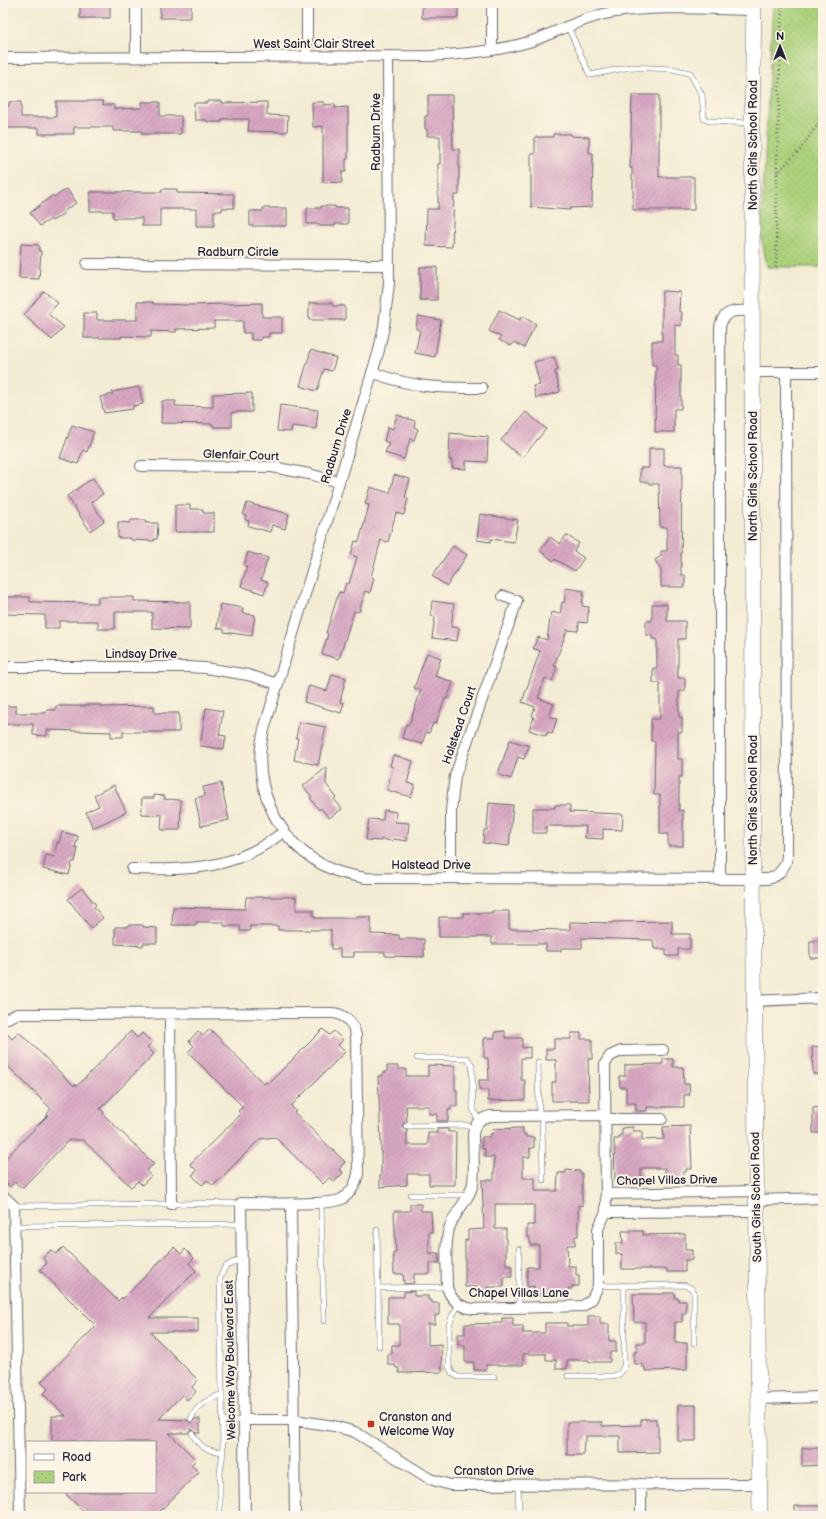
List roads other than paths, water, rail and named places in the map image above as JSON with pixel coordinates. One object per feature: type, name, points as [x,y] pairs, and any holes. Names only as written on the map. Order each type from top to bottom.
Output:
[{"type":"main road","name":"North Girls School Road","points":[[753,879],[752,123],[754,6]]},
{"type":"main road","name":"South Girls School Road","points":[[753,879],[760,1516]]},
{"type":"street","points":[[136,3],[136,58]]},
{"type":"street","points":[[308,3],[308,56]]},
{"type":"street","points":[[492,3],[492,50]]},
{"type":"street","name":"West Saint Clair Street","points":[[3,58],[430,56],[492,50],[520,44],[609,13],[669,6],[754,6]]},
{"type":"street","name":"Radburn Drive","points":[[284,831],[269,805],[263,787],[260,769],[262,738],[372,372],[384,326],[388,302],[389,265],[388,56]]},
{"type":"street","name":"Radburn Circle","points":[[87,264],[389,265]]},
{"type":"street","points":[[720,879],[720,327],[724,317],[728,313],[735,310],[753,311]]},
{"type":"street","points":[[372,372],[396,381],[424,387],[482,388]]},
{"type":"street","points":[[752,372],[823,372]]},
{"type":"street","name":"North Girls School Road","points":[[753,879],[768,879],[780,872],[784,866],[787,856],[786,372]]},
{"type":"street","name":"Glenfair Court","points":[[141,466],[272,467],[309,474],[339,482]]},
{"type":"street","name":"Halstead Court","points":[[451,877],[451,810],[454,782],[461,758],[517,601],[503,596]]},
{"type":"street","name":"Lindsay Drive","points":[[3,668],[206,668],[248,676],[278,684]]},
{"type":"street","points":[[132,869],[179,870],[203,868],[220,864],[243,856],[269,842],[284,831]]},
{"type":"street","name":"Halstead Drive","points":[[284,831],[296,845],[310,857],[331,869],[348,875],[366,878],[451,877],[753,879]]},
{"type":"street","points":[[754,1001],[823,998]]},
{"type":"street","points":[[3,1020],[17,1014],[331,1013],[340,1015],[350,1022],[356,1036],[357,1178],[351,1191],[342,1199],[321,1202],[241,1203]]},
{"type":"street","points":[[170,1014],[171,1204]]},
{"type":"street","name":"Chapel Villas Drive","points":[[663,1050],[621,1051],[610,1056],[604,1064],[606,1194],[756,1201]]},
{"type":"street","points":[[447,1287],[449,1227],[473,1184],[476,1124],[484,1117],[604,1117],[662,1119]]},
{"type":"street","points":[[598,1286],[598,1229],[606,1212],[606,1194]]},
{"type":"street","points":[[3,1196],[14,1206],[20,1516]]},
{"type":"street","points":[[606,1212],[756,1201],[823,1198]]},
{"type":"street","name":"Welcome Way Boulevard East","points":[[241,1203],[245,1516]]},
{"type":"street","points":[[291,1203],[295,1516]]},
{"type":"street","name":"Chapel Villas Lane","points":[[447,1287],[450,1295],[459,1305],[474,1309],[584,1306],[592,1299],[598,1286]]},
{"type":"street","points":[[758,1399],[823,1397]]},
{"type":"street","name":"Cranston Drive","points":[[244,1420],[294,1420],[334,1426],[355,1432],[430,1479],[450,1485],[759,1484]]},
{"type":"street","points":[[641,1484],[641,1516]]},
{"type":"lane","points":[[568,27],[590,75],[630,67],[672,69],[690,73],[702,95],[704,119],[709,121],[752,123]]},
{"type":"lane","points":[[406,1126],[476,1124],[473,1108],[472,1065],[467,1058],[417,1058]]},
{"type":"lane","points":[[538,1062],[544,1180]]},
{"type":"lane","points":[[411,1195],[468,1195]]},
{"type":"lane","points":[[321,1202],[324,1321]]},
{"type":"lane","points":[[14,1206],[241,1203]]},
{"type":"lane","points":[[15,1226],[241,1224]]},
{"type":"lane","points":[[378,1230],[379,1346]]},
{"type":"lane","points":[[519,1249],[520,1308]]},
{"type":"lane","points":[[220,1516],[220,1473],[223,1452],[220,1278],[225,1267],[242,1258]]},
{"type":"lane","points":[[598,1286],[684,1285],[691,1288],[694,1292],[694,1343]]},
{"type":"lane","points":[[568,1376],[613,1376],[619,1375],[622,1371],[624,1365],[624,1286]]},
{"type":"lane","points":[[378,1288],[447,1287]]},
{"type":"lane","points":[[459,1305],[452,1316],[449,1326],[449,1366],[452,1373],[458,1377],[494,1377]]},
{"type":"lane","points":[[192,1419],[195,1410],[205,1402],[222,1394]]},
{"type":"lane","points":[[222,1420],[244,1420]]},
{"type":"lane","points":[[192,1433],[197,1442],[205,1449],[223,1452]]},
{"type":"lane","points":[[518,1484],[518,1516]]},
{"type":"place","name":"Cranston and Welcome Way","points":[[371,1424]]}]
